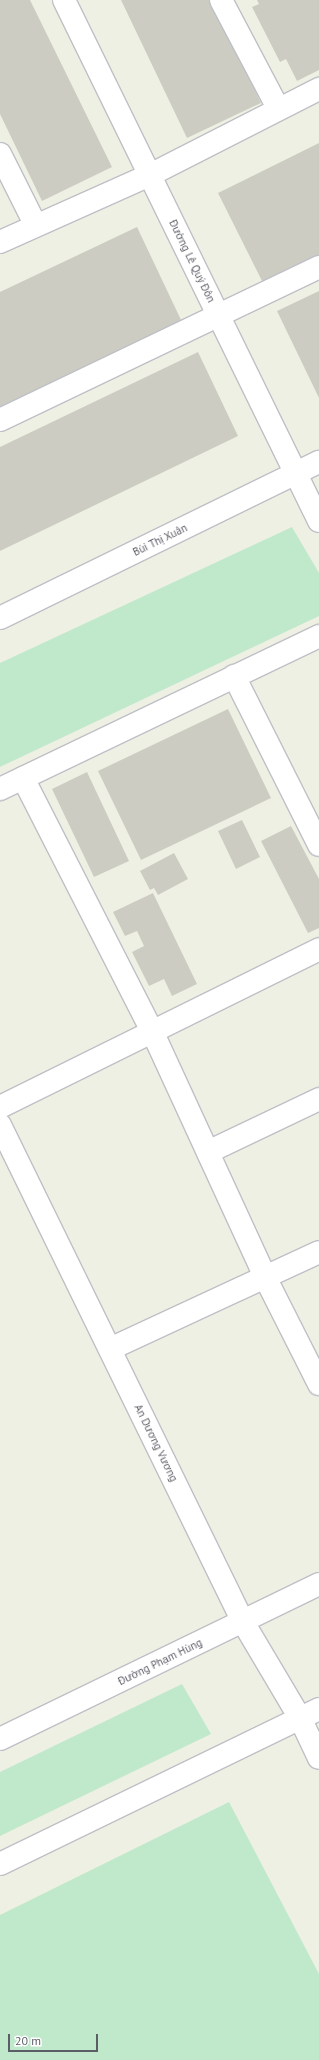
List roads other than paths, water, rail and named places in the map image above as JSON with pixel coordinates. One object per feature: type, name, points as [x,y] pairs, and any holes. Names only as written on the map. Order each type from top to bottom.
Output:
[{"type":"street","name":"Đường Lê Quý Đôn","points":[[64,0],[319,521]]},
{"type":"street","points":[[221,0],[278,108]]},
{"type":"street","points":[[0,242],[35,224],[150,175],[278,108],[319,89]]},
{"type":"street","points":[[0,154],[35,224]]},
{"type":"street","points":[[0,420],[319,267]]},
{"type":"street","name":"Bùi Thị Xuân","points":[[0,618],[319,462]]},
{"type":"street","points":[[0,789],[319,636]]},
{"type":"street","points":[[234,676],[319,845]]},
{"type":"street","points":[[23,778],[152,1031],[265,1277],[319,1384]]},
{"type":"street","points":[[0,1107],[319,949]]},
{"type":"street","points":[[208,1152],[319,1099]]},
{"type":"street","name":"An Dương Vương","points":[[0,1125],[243,1622],[300,1718],[319,1758]]},
{"type":"street","points":[[110,1349],[319,1252]]},
{"type":"street","name":"Đường Phạm Hùng","points":[[0,1739],[319,1584]]},
{"type":"street","points":[[0,1864],[319,1709]]}]
